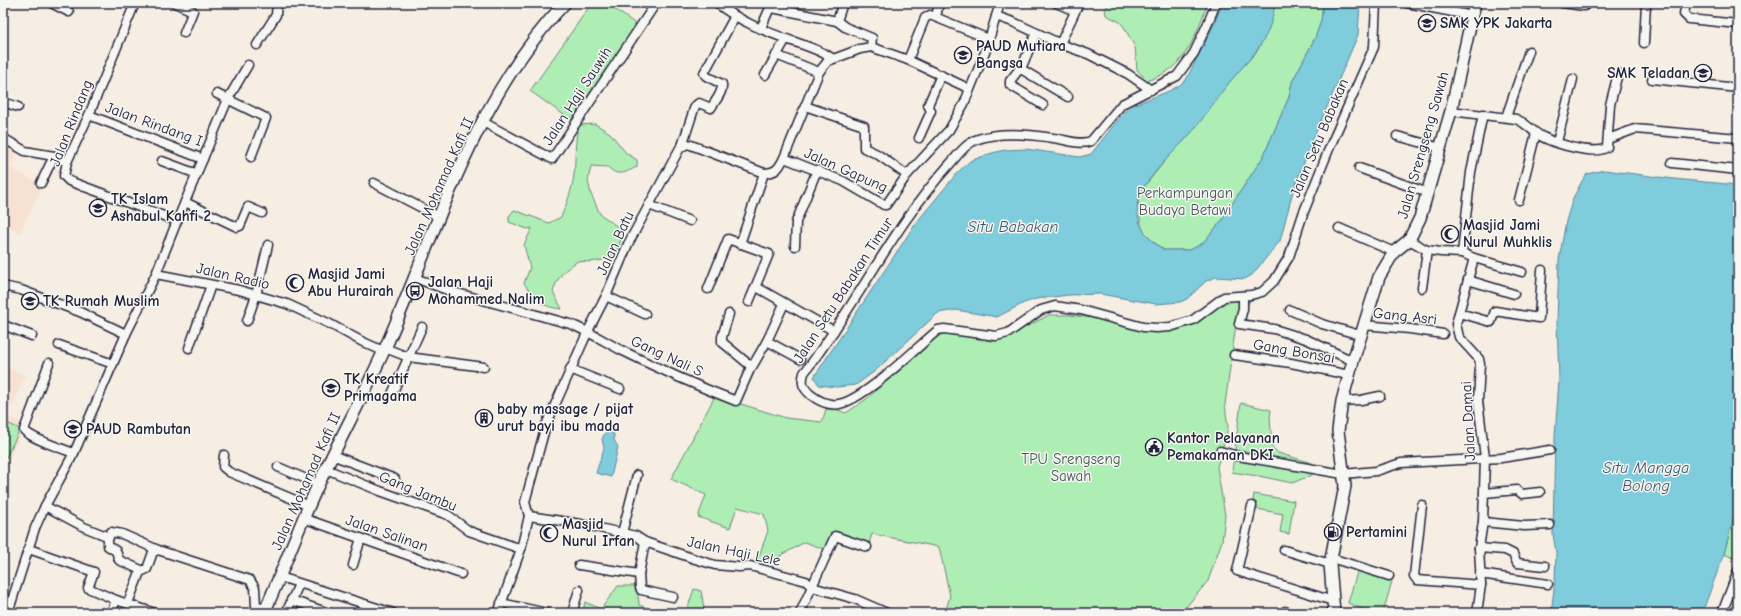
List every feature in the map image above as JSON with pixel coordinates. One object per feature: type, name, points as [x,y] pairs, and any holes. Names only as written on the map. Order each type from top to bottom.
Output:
[{"type":"main road","name":"Jalan Mohamad Kafi II","points":[[265,611],[291,581],[309,506],[318,484],[338,458],[386,350],[421,280],[439,217],[462,163],[486,124],[511,70],[565,3]]},
{"type":"main road","name":"Jalan Srengseng Sawah","points":[[1334,613],[1331,561],[1345,486],[1338,431],[1342,401],[1379,277],[1394,252],[1409,240],[1420,218],[1451,111],[1475,3]]},
{"type":"street","points":[[51,3],[69,12]]},
{"type":"street","name":"Jalan Rindang","points":[[135,3],[89,115],[67,162],[64,176],[69,181],[177,221]]},
{"type":"street","points":[[175,3],[194,11],[184,33]]},
{"type":"street","points":[[257,45],[276,14],[277,3]]},
{"type":"street","name":"Jalan Haji Sauwih","points":[[486,124],[498,132],[552,159],[656,3]]},
{"type":"street","points":[[717,3],[735,16],[786,39],[825,53],[832,58]]},
{"type":"street","points":[[837,21],[844,3]]},
{"type":"street","points":[[936,17],[939,3]]},
{"type":"street","points":[[805,106],[864,126],[864,148],[877,154],[907,175],[924,155],[949,130],[964,104],[989,40],[1000,3]]},
{"type":"street","points":[[1056,3],[1075,11]]},
{"type":"street","points":[[1060,44],[1079,3]]},
{"type":"street","name":"Jalan Setu Babakan Timur","points":[[1216,3],[1194,53],[1178,74],[1169,81],[1122,104],[1091,141],[1079,142],[1013,134],[990,136],[970,142],[927,190],[902,224],[834,331],[804,373],[802,381],[806,391],[814,397],[824,403],[835,404],[850,400],[873,384],[938,330],[944,329],[996,336],[1003,335],[1041,310],[1055,306],[1081,310],[1144,327],[1170,327],[1193,320],[1224,297],[1243,296],[1262,292],[1274,281]]},
{"type":"street","name":"Jalan Setu Babakan","points":[[1274,281],[1289,256],[1303,214],[1329,149],[1374,48],[1376,3]]},
{"type":"street","points":[[1407,3],[1473,16]]},
{"type":"street","points":[[1562,3],[1584,6],[1588,3]]},
{"type":"street","points":[[1644,43],[1646,3]]},
{"type":"street","points":[[1686,3],[1684,14],[1689,20],[1738,24]]},
{"type":"street","points":[[761,28],[769,10],[772,8],[837,21],[845,27],[872,38],[871,47]]},
{"type":"street","points":[[908,60],[925,18],[930,15],[989,40]]},
{"type":"street","name":"Jalan Batu","points":[[529,516],[525,502],[546,425],[570,369],[606,296],[628,244],[682,146],[695,106],[699,103],[711,108],[718,97],[722,84],[706,76],[704,73],[735,16]]},
{"type":"street","points":[[996,16],[1014,22],[1060,44],[1088,54],[1121,70],[1151,90]]},
{"type":"street","points":[[1036,33],[1021,67],[1010,81],[1010,85],[1044,105]]},
{"type":"street","points":[[765,75],[786,39]]},
{"type":"street","points":[[682,146],[687,144],[691,145],[764,173],[774,172],[778,169],[784,158],[819,72],[832,58],[871,47],[908,60],[970,89]]},
{"type":"street","points":[[1506,117],[1529,51]]},
{"type":"street","points":[[776,55],[819,72]]},
{"type":"street","name":"Jalan Rindang I","points":[[89,115],[203,159],[228,99],[248,65]]},
{"type":"street","points":[[1021,67],[1022,70],[1068,97]]},
{"type":"street","points":[[1451,111],[1506,117],[1524,122],[1536,134],[1557,142],[1598,151],[1607,147],[1610,105],[1618,73]]},
{"type":"street","points":[[919,138],[930,111],[928,106],[941,75]]},
{"type":"street","points":[[1557,142],[1573,79]]},
{"type":"street","points":[[1652,79],[1738,88]]},
{"type":"street","points":[[217,94],[266,118],[251,157]]},
{"type":"street","points":[[3,102],[18,107]]},
{"type":"street","points":[[1462,253],[1472,172],[1483,114]]},
{"type":"street","points":[[1608,139],[1635,129],[1738,138]]},
{"type":"street","points":[[1519,200],[1536,134]]},
{"type":"street","points":[[1397,136],[1441,148]]},
{"type":"street","points":[[3,138],[25,151],[54,156],[67,162]]},
{"type":"street","points":[[40,183],[54,156]]},
{"type":"street","name":"Jalan Gapung","points":[[784,158],[843,181],[885,205],[907,175]]},
{"type":"street","points":[[8,613],[35,528],[45,506],[74,453],[126,334],[156,274],[203,159]]},
{"type":"street","points":[[162,161],[197,174]]},
{"type":"street","points":[[1672,163],[1738,170]]},
{"type":"street","points":[[1359,168],[1428,193]]},
{"type":"street","points":[[795,246],[796,222],[817,170]]},
{"type":"street","points":[[740,244],[764,173]]},
{"type":"street","points":[[374,184],[439,217]]},
{"type":"street","points":[[185,202],[237,227],[240,226],[248,207],[262,213]]},
{"type":"street","points":[[649,205],[690,221]]},
{"type":"street","points":[[1339,228],[1394,252]]},
{"type":"street","points":[[708,289],[728,240],[768,254],[748,302]]},
{"type":"street","points":[[1409,240],[1427,250],[1462,253],[1522,272]]},
{"type":"street","points":[[247,321],[256,295],[268,245]]},
{"type":"street","points":[[1422,288],[1427,250]]},
{"type":"street","name":"Jalan Damai","points":[[1474,258],[1456,324],[1458,337],[1479,359],[1480,364],[1478,400],[1485,458],[1483,522],[1479,548],[1480,585],[1477,613]]},
{"type":"street","points":[[1459,313],[1490,322],[1495,311],[1538,318],[1542,270]]},
{"type":"street","name":"Jalan Radio","points":[[156,274],[239,290],[287,304],[330,324],[360,341],[408,357],[484,367]]},
{"type":"street","points":[[421,280],[588,331]]},
{"type":"street","points":[[1468,280],[1514,294]]},
{"type":"street","points":[[189,348],[211,285]]},
{"type":"street","points":[[3,286],[21,290],[80,312],[126,334]]},
{"type":"street","points":[[760,289],[834,331]]},
{"type":"street","name":"Gang Nali S","points":[[606,296],[645,314]]},
{"type":"street","points":[[1243,296],[1243,309],[1239,324],[1274,329],[1306,339],[1353,361]]},
{"type":"street","points":[[729,314],[722,337],[722,342],[751,367],[756,362],[767,341],[784,304]]},
{"type":"street","name":"Gang Asri","points":[[1290,310],[1322,324],[1362,330],[1410,329],[1443,334]]},
{"type":"street","points":[[3,326],[32,336]]},
{"type":"street","points":[[392,394],[422,328]]},
{"type":"street","name":"Gang Nali S","points":[[588,331],[659,368],[736,401],[751,367]]},
{"type":"street","points":[[767,341],[800,359]]},
{"type":"street","points":[[59,344],[113,364]]},
{"type":"street","name":"Gang Bonsai","points":[[1237,356],[1290,363],[1349,375]]},
{"type":"street","points":[[49,363],[24,430],[26,433],[40,440],[74,453]]},
{"type":"street","points":[[570,369],[620,389]]},
{"type":"street","points":[[1342,401],[1362,400],[1380,396]]},
{"type":"street","points":[[1220,451],[1238,456],[1343,474],[1376,472],[1401,463],[1515,456],[1550,450]]},
{"type":"street","points":[[224,455],[223,467],[229,472],[309,506]]},
{"type":"street","points":[[338,458],[395,479]]},
{"type":"street","points":[[278,467],[318,484]]},
{"type":"street","name":"Gang Jambu","points":[[328,470],[380,492],[448,515],[469,531],[521,549]]},
{"type":"street","points":[[622,533],[637,475]]},
{"type":"street","points":[[1484,493],[1517,490],[1522,494],[1540,492]]},
{"type":"street","points":[[1422,505],[1414,576],[1417,580],[1480,585]]},
{"type":"street","points":[[45,506],[84,527],[109,536]]},
{"type":"street","points":[[1252,506],[1237,571],[1334,601]]},
{"type":"street","points":[[498,613],[521,549],[529,516]]},
{"type":"street","name":"Jalan Haji Lele","points":[[529,516],[636,536],[645,542],[695,560],[715,565],[750,566],[806,581],[812,587],[855,599],[887,613]]},
{"type":"street","name":"Jalan Salinan","points":[[306,519],[461,574]]},
{"type":"street","points":[[1483,522],[1524,526],[1550,525]]},
{"type":"street","points":[[158,550],[153,552],[147,569],[141,570],[119,560],[116,551],[108,546],[109,536],[111,532],[118,532],[158,550],[248,580],[255,586],[256,606],[265,611]]},
{"type":"street","points":[[800,613],[835,536],[867,547]]},
{"type":"street","points":[[353,565],[360,538]]},
{"type":"street","points":[[645,542],[639,574],[639,587],[641,590],[673,597]]},
{"type":"street","points":[[28,548],[94,572],[88,588],[116,600],[155,613]]},
{"type":"street","points":[[1479,548],[1505,550],[1513,554],[1517,563],[1545,566]]},
{"type":"street","points":[[1284,550],[1389,576]]},
{"type":"street","points":[[579,565],[639,574]]},
{"type":"street","points":[[128,603],[141,570]]},
{"type":"street","points":[[1722,613],[1738,571]]},
{"type":"street","points":[[1480,574],[1548,584]]},
{"type":"street","points":[[286,613],[291,600],[291,581],[393,613]]},
{"type":"street","points":[[572,613],[579,590]]},
{"type":"street","points":[[111,613],[116,600]]},
{"type":"street","points":[[291,600],[329,613]]},
{"type":"street","points":[[501,603],[547,613]]},
{"type":"shaded area","points":[[3,143],[19,151],[10,168],[43,185],[20,233],[3,225]]},
{"type":"shaded area","points":[[3,366],[25,376],[7,416],[25,424],[3,474]]},
{"type":"green space","points":[[592,3],[606,3],[637,25],[571,120],[530,91]]},
{"type":"green space","points":[[1109,3],[1208,3],[1196,34],[1179,62],[1161,75],[1147,80],[1137,70],[1135,47],[1124,27],[1120,22],[1106,15],[1105,9]]},
{"type":"green space","name":"Perkampungan Budaya Betawi","points":[[1275,3],[1323,3],[1321,21],[1315,38],[1292,82],[1289,97],[1263,157],[1223,219],[1203,243],[1190,250],[1164,250],[1145,235],[1141,225],[1138,200],[1140,192],[1171,153],[1183,142],[1230,81],[1258,50]]},
{"type":"green space","points":[[595,124],[610,133],[626,153],[637,160],[637,167],[626,172],[619,173],[608,167],[591,166],[588,181],[591,194],[600,214],[622,230],[620,242],[613,255],[608,258],[590,262],[578,261],[565,270],[559,278],[553,292],[562,309],[555,308],[539,302],[524,283],[530,268],[524,245],[532,228],[527,229],[509,222],[509,216],[514,210],[549,223],[561,217],[573,181],[576,137],[579,125]]},
{"type":"green space","name":"TPU Srengseng Sawah","points":[[1227,297],[1251,299],[1236,324],[1225,404],[1228,428],[1217,467],[1225,516],[1222,541],[1208,581],[1181,613],[945,613],[950,596],[939,547],[872,534],[869,544],[831,534],[826,550],[805,542],[764,565],[756,564],[768,531],[764,514],[737,507],[730,528],[698,517],[706,495],[671,479],[715,396],[786,418],[822,422],[827,406],[846,413],[868,398],[934,336],[946,332],[992,341],[1001,340],[1049,315],[1068,315],[1146,324],[1176,324],[1202,318]]},
{"type":"green space","points":[[1241,403],[1271,410],[1272,447],[1278,453],[1312,463],[1312,475],[1292,483],[1232,472]]},
{"type":"green space","points":[[5,422],[20,429],[6,458],[3,456],[3,425]]},
{"type":"green space","points":[[1254,494],[1294,501],[1289,534],[1280,532],[1283,514],[1252,508]]},
{"type":"green space","points":[[1738,500],[1738,560],[1724,554]]},
{"type":"green space","points":[[1358,569],[1392,581],[1383,613],[1371,613],[1348,603]]},
{"type":"green space","points":[[618,586],[637,586],[639,605],[647,608],[684,613],[583,613],[585,602],[601,609]]},
{"type":"green space","points":[[694,589],[701,591],[704,608],[702,613],[686,613]]},
{"type":"water","name":"Situ Babakan","points":[[1222,3],[1275,3],[1268,30],[1257,50],[1225,88],[1194,130],[1157,170],[1140,194],[1137,208],[1143,230],[1152,241],[1164,250],[1190,250],[1203,243],[1223,219],[1263,157],[1289,97],[1292,82],[1315,38],[1321,21],[1323,3],[1360,3],[1358,35],[1314,137],[1293,191],[1280,241],[1252,275],[1245,279],[1216,277],[1206,281],[1187,299],[1180,302],[1156,304],[1100,294],[1069,295],[1036,299],[1024,303],[997,317],[956,310],[938,313],[875,371],[856,385],[836,387],[819,385],[814,377],[916,223],[958,172],[970,161],[1005,150],[1026,149],[1080,157],[1091,154],[1125,111],[1140,102],[1172,90],[1186,80],[1215,22]]},
{"type":"water","name":"Situ Mangga Bolong","points":[[1604,170],[1738,185],[1738,500],[1724,554],[1702,613],[1551,613],[1555,581],[1556,553],[1553,534],[1555,436],[1559,380],[1557,322],[1559,260],[1566,221],[1573,198],[1587,174]]},
{"type":"water","points":[[610,432],[614,434],[614,440],[618,447],[611,477],[596,473],[604,448],[602,439],[605,433]]},
{"type":"place","name":"SMK YPK Jakarta","points":[[1427,23]]},
{"type":"place","name":"PAUD Mutiara Bangsa","points":[[963,55]]},
{"type":"place","name":"SMK Teladan","points":[[1703,73]]},
{"type":"place","name":"TK Islam Ashabul Kahfi 2","points":[[98,208]]},
{"type":"place","name":"Masjid Jami Nurul Muhklis","points":[[1450,234]]},
{"type":"place","name":"Masjid Jami Abu Hurairah","points":[[295,283]]},
{"type":"place","name":"Jalan Haji Mohammed Nalim","points":[[415,291]]},
{"type":"place","name":"TK Rumah Muslim","points":[[30,301]]},
{"type":"place","name":"TK Kreatif Primagama","points":[[331,388]]},
{"type":"place","name":"baby massage / pijat urut bayi ibu mada","points":[[484,418]]},
{"type":"place","name":"PAUD Rambutan","points":[[73,429]]},
{"type":"place","name":"Kantor Pelayanan Pemakaman DKI","points":[[1154,447]]},
{"type":"place","name":"Pertamini","points":[[1333,532]]},
{"type":"place","name":"Masjid Nurul Irfan","points":[[549,533]]}]
